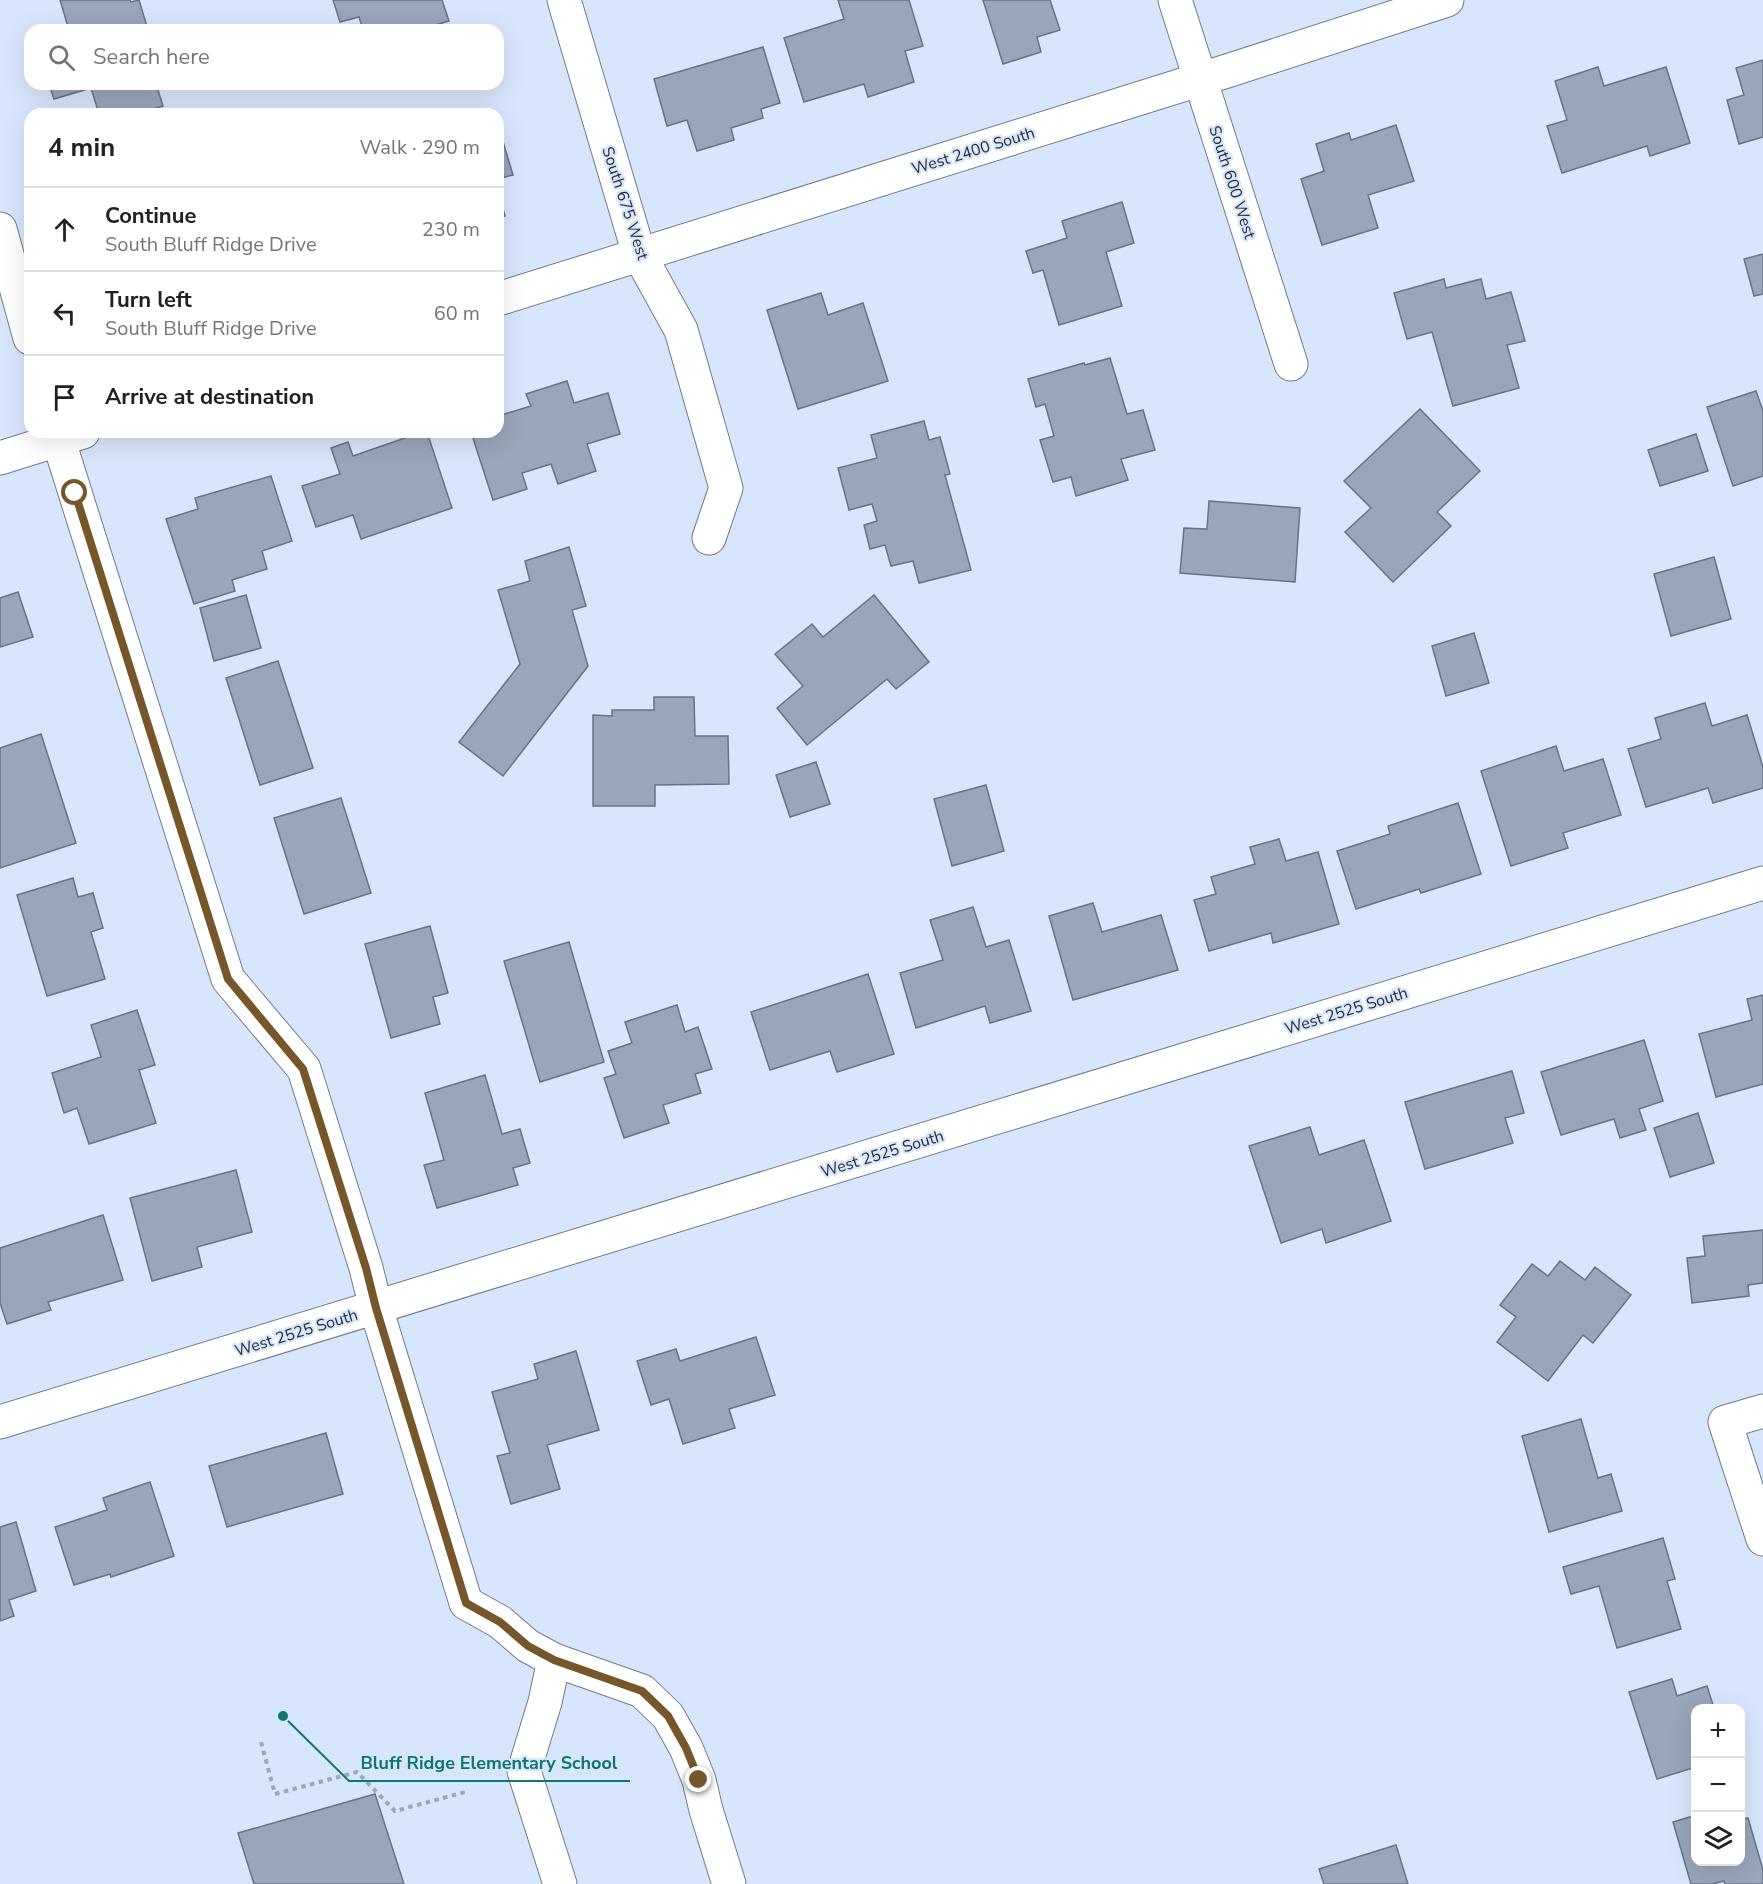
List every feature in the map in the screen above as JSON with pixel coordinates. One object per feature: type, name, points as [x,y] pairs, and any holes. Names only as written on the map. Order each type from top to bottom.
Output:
[{"type":"street","name":"South 675 West","points":[[564,0],[639,254],[681,330],[726,488],[709,538]]},
{"type":"street","name":"South 600 West","points":[[1175,0],[1291,364]]},
{"type":"street","name":"West 2400 South","points":[[504,297],[1447,0]]},
{"type":"street","points":[[0,229],[24,316]]},
{"type":"street","points":[[0,458],[57,438]]},
{"type":"street","points":[[66,438],[228,979],[303,1069],[366,1268],[376,1308],[466,1603],[500,1622],[528,1646],[554,1660],[642,1691],[668,1716],[686,1748],[699,1780],[729,1884]]},
{"type":"street","name":"West 2525 South","points":[[0,1422],[1763,883]]},
{"type":"street","points":[[1763,1411],[1725,1422],[1763,1539]]},
{"type":"street","points":[[554,1660],[545,1702],[524,1771],[560,1884]]},
{"type":"path","points":[[261,1742],[275,1794],[357,1772],[395,1811],[468,1791]]},
{"type":"building","points":[[60,0],[130,0],[131,2],[139,0],[146,24],[67,24]]},
{"type":"building","points":[[333,0],[442,0],[449,21],[439,24],[361,24],[359,17],[340,22]]},
{"type":"building","points":[[838,0],[909,0],[923,46],[905,51],[914,82],[868,97],[864,84],[804,102],[784,38],[844,19]]},
{"type":"building","points":[[983,0],[1050,0],[1060,30],[1037,37],[1041,52],[1003,64]]},
{"type":"building","points":[[763,47],[780,103],[761,109],[763,118],[731,128],[734,140],[697,151],[687,120],[667,126],[654,79]]},
{"type":"building","points":[[1763,60],[1763,137],[1739,144],[1727,100],[1744,95],[1736,68]]},
{"type":"building","points":[[1598,67],[1604,86],[1666,67],[1690,143],[1650,156],[1647,146],[1562,173],[1547,126],[1567,120],[1555,81]]},
{"type":"building","points":[[51,90],[84,90],[54,99]]},
{"type":"building","points":[[92,90],[158,90],[163,106],[156,108],[97,108]]},
{"type":"building","points":[[1396,125],[1414,181],[1368,195],[1378,228],[1322,245],[1301,179],[1324,171],[1316,144],[1349,133],[1351,140]]},
{"type":"building","points":[[504,145],[513,175],[504,177]]},
{"type":"building","points":[[1122,202],[1134,243],[1106,252],[1122,306],[1059,325],[1043,270],[1033,273],[1026,251],[1067,238],[1062,221]]},
{"type":"building","points":[[1763,254],[1763,294],[1754,296],[1744,259]]},
{"type":"building","points":[[1444,279],[1446,288],[1481,279],[1486,299],[1511,292],[1525,341],[1507,345],[1519,388],[1453,406],[1432,332],[1407,339],[1394,293]]},
{"type":"building","points":[[821,293],[828,315],[863,303],[888,381],[798,409],[767,310]]},
{"type":"building","points":[[1110,358],[1127,414],[1143,410],[1155,450],[1121,459],[1128,480],[1076,496],[1071,477],[1053,482],[1040,440],[1054,436],[1045,404],[1036,407],[1028,379]]},
{"type":"building","points":[[567,381],[574,403],[608,393],[620,434],[587,444],[596,471],[558,484],[551,464],[522,473],[527,489],[493,500],[473,438],[504,438],[504,414],[531,406],[526,394]]},
{"type":"building","points":[[1756,391],[1763,411],[1763,476],[1733,486],[1707,407]]},
{"type":"building","points":[[1420,409],[1480,471],[1437,512],[1451,526],[1393,582],[1345,532],[1371,508],[1344,481]]},
{"type":"building","points":[[924,421],[929,440],[940,437],[950,474],[945,475],[971,570],[919,583],[913,561],[891,566],[885,545],[870,549],[864,525],[877,521],[872,504],[849,510],[838,468],[877,458],[871,435]]},
{"type":"building","points":[[1696,434],[1708,471],[1660,486],[1648,450]]},
{"type":"building","points":[[405,438],[429,438],[452,508],[361,539],[353,515],[316,527],[302,486],[340,474],[331,448],[348,442],[353,456]]},
{"type":"building","points":[[271,476],[292,541],[262,551],[267,569],[232,580],[235,591],[194,604],[166,519],[198,509],[195,498]]},
{"type":"building","points":[[1209,501],[1300,508],[1295,582],[1180,573],[1184,528],[1207,529]]},
{"type":"building","points":[[569,547],[586,606],[572,610],[588,666],[503,776],[459,742],[520,664],[498,590],[530,581],[525,561]]},
{"type":"building","points":[[1714,557],[1731,619],[1671,636],[1654,574]]},
{"type":"building","points":[[18,592],[33,637],[0,647],[0,598]]},
{"type":"building","points":[[246,595],[261,648],[214,661],[200,608]]},
{"type":"building","points":[[874,595],[929,662],[896,689],[887,679],[807,745],[777,708],[803,686],[775,654],[812,624],[823,637]]},
{"type":"building","points":[[1474,633],[1489,683],[1446,696],[1432,646]]},
{"type":"building","points":[[278,661],[313,768],[260,785],[226,678]]},
{"type":"building","points":[[654,697],[694,697],[695,736],[728,736],[729,784],[655,785],[655,806],[593,806],[593,715],[612,716],[612,710],[654,710]]},
{"type":"building","points":[[1705,703],[1712,726],[1747,715],[1763,767],[1763,788],[1713,803],[1708,788],[1646,807],[1628,749],[1661,739],[1655,718]]},
{"type":"building","points":[[41,734],[76,843],[0,868],[0,748]]},
{"type":"building","points":[[1556,746],[1564,771],[1603,759],[1621,815],[1563,833],[1568,848],[1511,866],[1481,771]]},
{"type":"building","points":[[816,762],[830,804],[790,817],[776,775]]},
{"type":"building","points":[[986,785],[1004,851],[952,866],[934,799]]},
{"type":"building","points":[[341,798],[371,893],[304,914],[274,818]]},
{"type":"building","points":[[1458,803],[1481,874],[1421,893],[1419,889],[1356,909],[1337,851],[1390,834],[1388,826]]},
{"type":"building","points":[[1279,839],[1286,861],[1318,852],[1339,924],[1273,943],[1271,933],[1209,951],[1194,900],[1216,894],[1211,877],[1255,864],[1250,847]]},
{"type":"building","points":[[73,878],[78,897],[93,893],[103,928],[91,932],[105,979],[47,996],[17,895]]},
{"type":"building","points":[[1093,903],[1102,932],[1161,915],[1178,970],[1073,1000],[1049,916]]},
{"type":"building","points":[[973,907],[986,947],[1009,940],[1031,1011],[990,1023],[985,1006],[916,1028],[900,973],[943,960],[930,920]]},
{"type":"building","points":[[430,926],[448,993],[433,997],[440,1024],[391,1038],[365,944]]},
{"type":"building","points":[[569,942],[604,1062],[540,1082],[504,961]]},
{"type":"building","points":[[868,974],[894,1054],[837,1072],[830,1051],[770,1070],[751,1012]]},
{"type":"building","points":[[1763,995],[1763,1084],[1716,1097],[1699,1034],[1752,1020],[1747,999]]},
{"type":"building","points":[[677,1005],[685,1032],[698,1027],[712,1069],[695,1074],[701,1093],[663,1105],[669,1123],[624,1138],[604,1078],[616,1074],[608,1051],[632,1043],[625,1022]]},
{"type":"building","points":[[137,1010],[155,1065],[139,1070],[156,1123],[89,1144],[77,1108],[64,1113],[52,1073],[101,1057],[91,1025]]},
{"type":"building","points":[[1644,1040],[1663,1101],[1639,1109],[1646,1130],[1620,1138],[1614,1119],[1561,1135],[1541,1072]]},
{"type":"building","points":[[1512,1071],[1524,1113],[1505,1118],[1513,1143],[1425,1169],[1405,1102]]},
{"type":"building","points":[[485,1075],[502,1134],[520,1129],[530,1163],[513,1168],[518,1185],[437,1208],[424,1165],[444,1160],[425,1093]]},
{"type":"building","points":[[1698,1113],[1714,1163],[1670,1177],[1654,1128]]},
{"type":"building","points":[[1310,1127],[1319,1155],[1364,1140],[1391,1221],[1326,1243],[1322,1229],[1281,1243],[1249,1146]]},
{"type":"building","points":[[236,1170],[252,1232],[197,1247],[202,1267],[152,1281],[130,1198]]},
{"type":"building","points":[[103,1215],[123,1280],[48,1302],[51,1310],[7,1324],[0,1303],[0,1248]]},
{"type":"building","points":[[1763,1230],[1763,1283],[1748,1285],[1749,1296],[1692,1303],[1687,1258],[1705,1256],[1703,1236]]},
{"type":"building","points":[[1560,1261],[1585,1280],[1595,1267],[1631,1295],[1593,1343],[1583,1335],[1548,1381],[1497,1342],[1516,1317],[1500,1305],[1532,1264],[1548,1276]]},
{"type":"building","points":[[756,1337],[775,1395],[729,1409],[735,1428],[683,1444],[669,1399],[651,1405],[637,1361],[676,1349],[680,1361]]},
{"type":"building","points":[[576,1351],[599,1430],[547,1445],[560,1489],[511,1504],[497,1456],[510,1453],[492,1392],[538,1379],[534,1364]]},
{"type":"building","points":[[1581,1419],[1598,1478],[1611,1474],[1622,1511],[1549,1532],[1522,1436]]},
{"type":"building","points":[[326,1433],[343,1494],[227,1527],[209,1466]]},
{"type":"building","points":[[150,1482],[174,1556],[111,1577],[110,1574],[74,1585],[55,1527],[107,1510],[103,1498]]},
{"type":"building","points":[[16,1522],[36,1591],[9,1600],[14,1616],[0,1621],[0,1527]]},
{"type":"building","points":[[1663,1538],[1675,1579],[1667,1581],[1681,1629],[1617,1648],[1599,1586],[1571,1594],[1563,1567]]},
{"type":"building","points":[[1672,1679],[1677,1696],[1707,1686],[1713,1704],[1691,1704],[1691,1769],[1657,1779],[1629,1692]]},
{"type":"building","points":[[375,1794],[404,1884],[254,1884],[238,1833]]},
{"type":"building","points":[[1691,1817],[1691,1866],[1745,1866],[1745,1819],[1748,1818],[1763,1870],[1763,1884],[1725,1884],[1724,1881],[1712,1884],[1691,1884],[1673,1822]]},
{"type":"building","points":[[1396,1845],[1408,1884],[1324,1884],[1319,1869]]},
{"type":"place","name":"Bluff Ridge Elementary School","points":[[283,1716]]},
{"type":"route","points":[[75,493],[228,979],[303,1069],[366,1268],[376,1308],[466,1603],[500,1622],[528,1646],[554,1660],[642,1691],[668,1716],[686,1748],[699,1780]]}]
